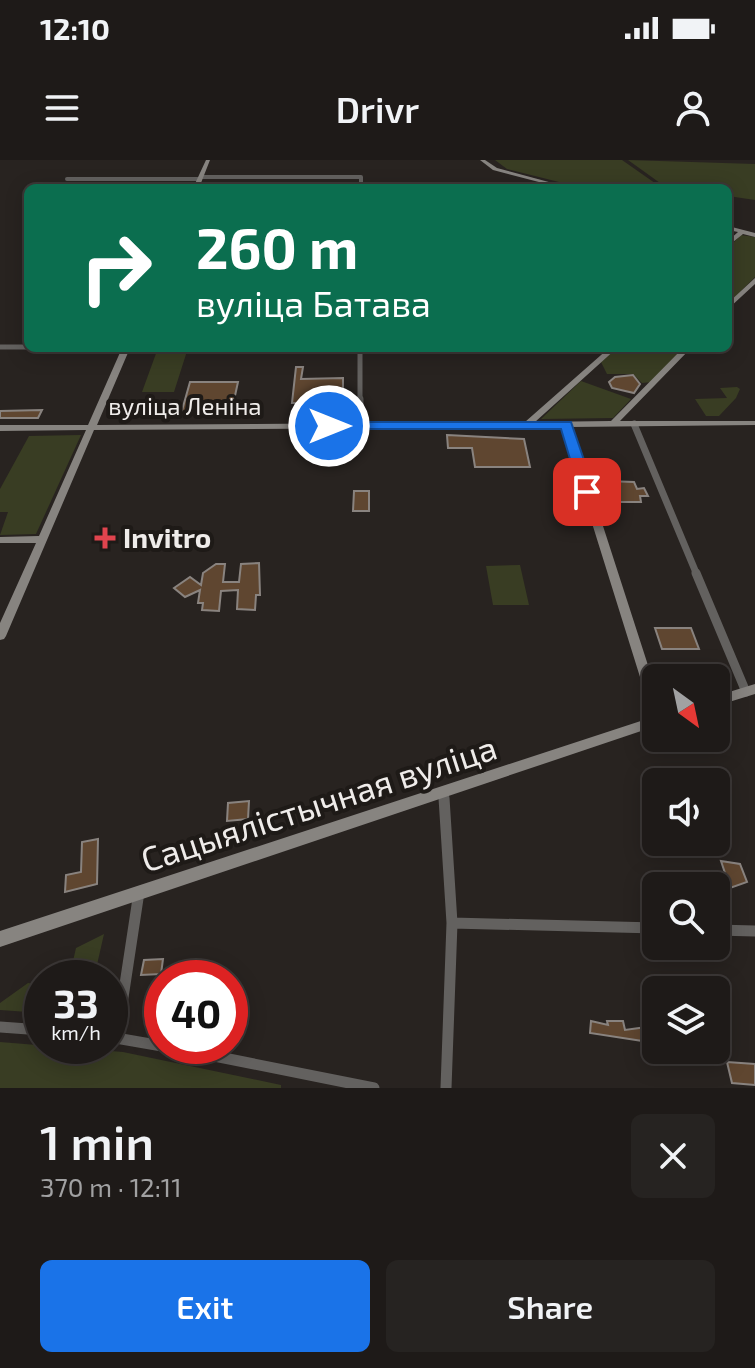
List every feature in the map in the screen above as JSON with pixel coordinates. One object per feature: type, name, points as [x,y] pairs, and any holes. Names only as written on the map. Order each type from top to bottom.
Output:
[{"type":"street","points":[[198,184],[208,160]]},
{"type":"street","points":[[482,160],[495,169],[553,184]]},
{"type":"street","points":[[67,179],[361,177],[361,184]]},
{"type":"street","points":[[732,229],[755,235]]},
{"type":"street","points":[[732,241],[742,232]]},
{"type":"street","points":[[732,303],[755,280]]},
{"type":"street","points":[[0,347],[24,347]]},
{"type":"street","points":[[0,636],[124,352]]},
{"type":"street","points":[[360,352],[360,426]]},
{"type":"street","points":[[527,425],[609,352]]},
{"type":"street","points":[[612,425],[683,352]]},
{"type":"street","name":"вуліца Леніна","points":[[0,428],[755,423]]},
{"type":"street","points":[[634,424],[750,690],[730,696]]},
{"type":"street","points":[[566,425],[642,665]]},
{"type":"street","points":[[0,540],[42,539]]},
{"type":"street","name":"Сацыялістычная вуліца","points":[[0,939],[642,726]]},
{"type":"street","points":[[444,793],[452,923],[446,1088]]},
{"type":"street","points":[[127,960],[139,892]]},
{"type":"street","points":[[452,923],[642,928]]},
{"type":"street","points":[[730,930],[755,931]]},
{"type":"street","points":[[0,1027],[24,1029]]},
{"type":"street","points":[[248,1063],[374,1088]]},
{"type":"green space","points":[[495,160],[622,160],[656,184],[567,184],[507,169]]},
{"type":"green space","points":[[628,160],[755,164],[755,200],[732,197],[732,184],[661,184]]},
{"type":"green space","points":[[741,235],[755,237],[755,277],[732,300],[732,244]]},
{"type":"green space","points":[[157,352],[187,352],[174,392],[142,392]]},
{"type":"green space","points":[[612,352],[681,352],[652,382],[642,383],[633,374],[607,374],[601,362]]},
{"type":"green space","points":[[581,381],[631,399],[613,418],[541,419]]},
{"type":"green space","points":[[720,388],[740,389],[736,398],[719,416],[706,416],[695,399],[727,398]]},
{"type":"green space","points":[[81,435],[36,534],[0,535],[8,512],[0,512],[0,489],[29,436]]},
{"type":"green space","points":[[520,565],[529,605],[493,605],[486,566]]},
{"type":"green space","points":[[104,934],[98,960],[73,960],[76,948]]},
{"type":"green space","points":[[24,986],[24,1012],[0,1010],[0,1003]]},
{"type":"green space","points":[[0,1042],[24,1044],[24,1064],[128,1064],[128,1053],[144,1056],[144,1064],[180,1064],[281,1085],[281,1088],[0,1088]]},
{"type":"building","points":[[296,367],[303,367],[301,379],[343,378],[343,403],[292,403]]},
{"type":"building","points":[[633,375],[640,384],[634,393],[612,388],[609,382],[615,377]]},
{"type":"building","points":[[190,382],[238,382],[231,414],[181,414]]},
{"type":"building","points":[[42,410],[38,418],[0,418],[0,411]]},
{"type":"building","points":[[447,435],[524,439],[530,467],[475,467],[472,448],[448,448]]},
{"type":"building","points":[[605,481],[634,482],[637,489],[644,488],[648,496],[640,496],[641,502],[610,502],[600,492],[606,487]]},
{"type":"building","points":[[354,491],[369,491],[369,511],[353,511]]},
{"type":"building","points":[[259,563],[260,595],[256,595],[255,610],[237,609],[238,590],[221,591],[219,611],[202,610],[203,603],[198,603],[200,590],[185,597],[174,588],[190,577],[201,585],[203,573],[216,564],[225,564],[223,582],[239,582],[241,564]]},
{"type":"building","points":[[655,628],[691,628],[699,649],[662,649]]},
{"type":"building","points":[[249,801],[248,819],[227,821],[228,803]]},
{"type":"building","points":[[98,839],[97,884],[65,892],[66,875],[81,872],[82,842]]},
{"type":"building","points":[[721,861],[740,864],[747,882],[730,888],[730,872],[725,872]]},
{"type":"building","points":[[591,1021],[608,1025],[607,1021],[623,1021],[625,1030],[642,1028],[642,1041],[590,1033]]},
{"type":"building","points":[[727,1064],[755,1064],[755,1085],[732,1083]]},
{"type":"place","name":"Invitro","points":[[105,538]]},
{"type":"route","points":[[329,426],[566,425],[587,492]]}]
